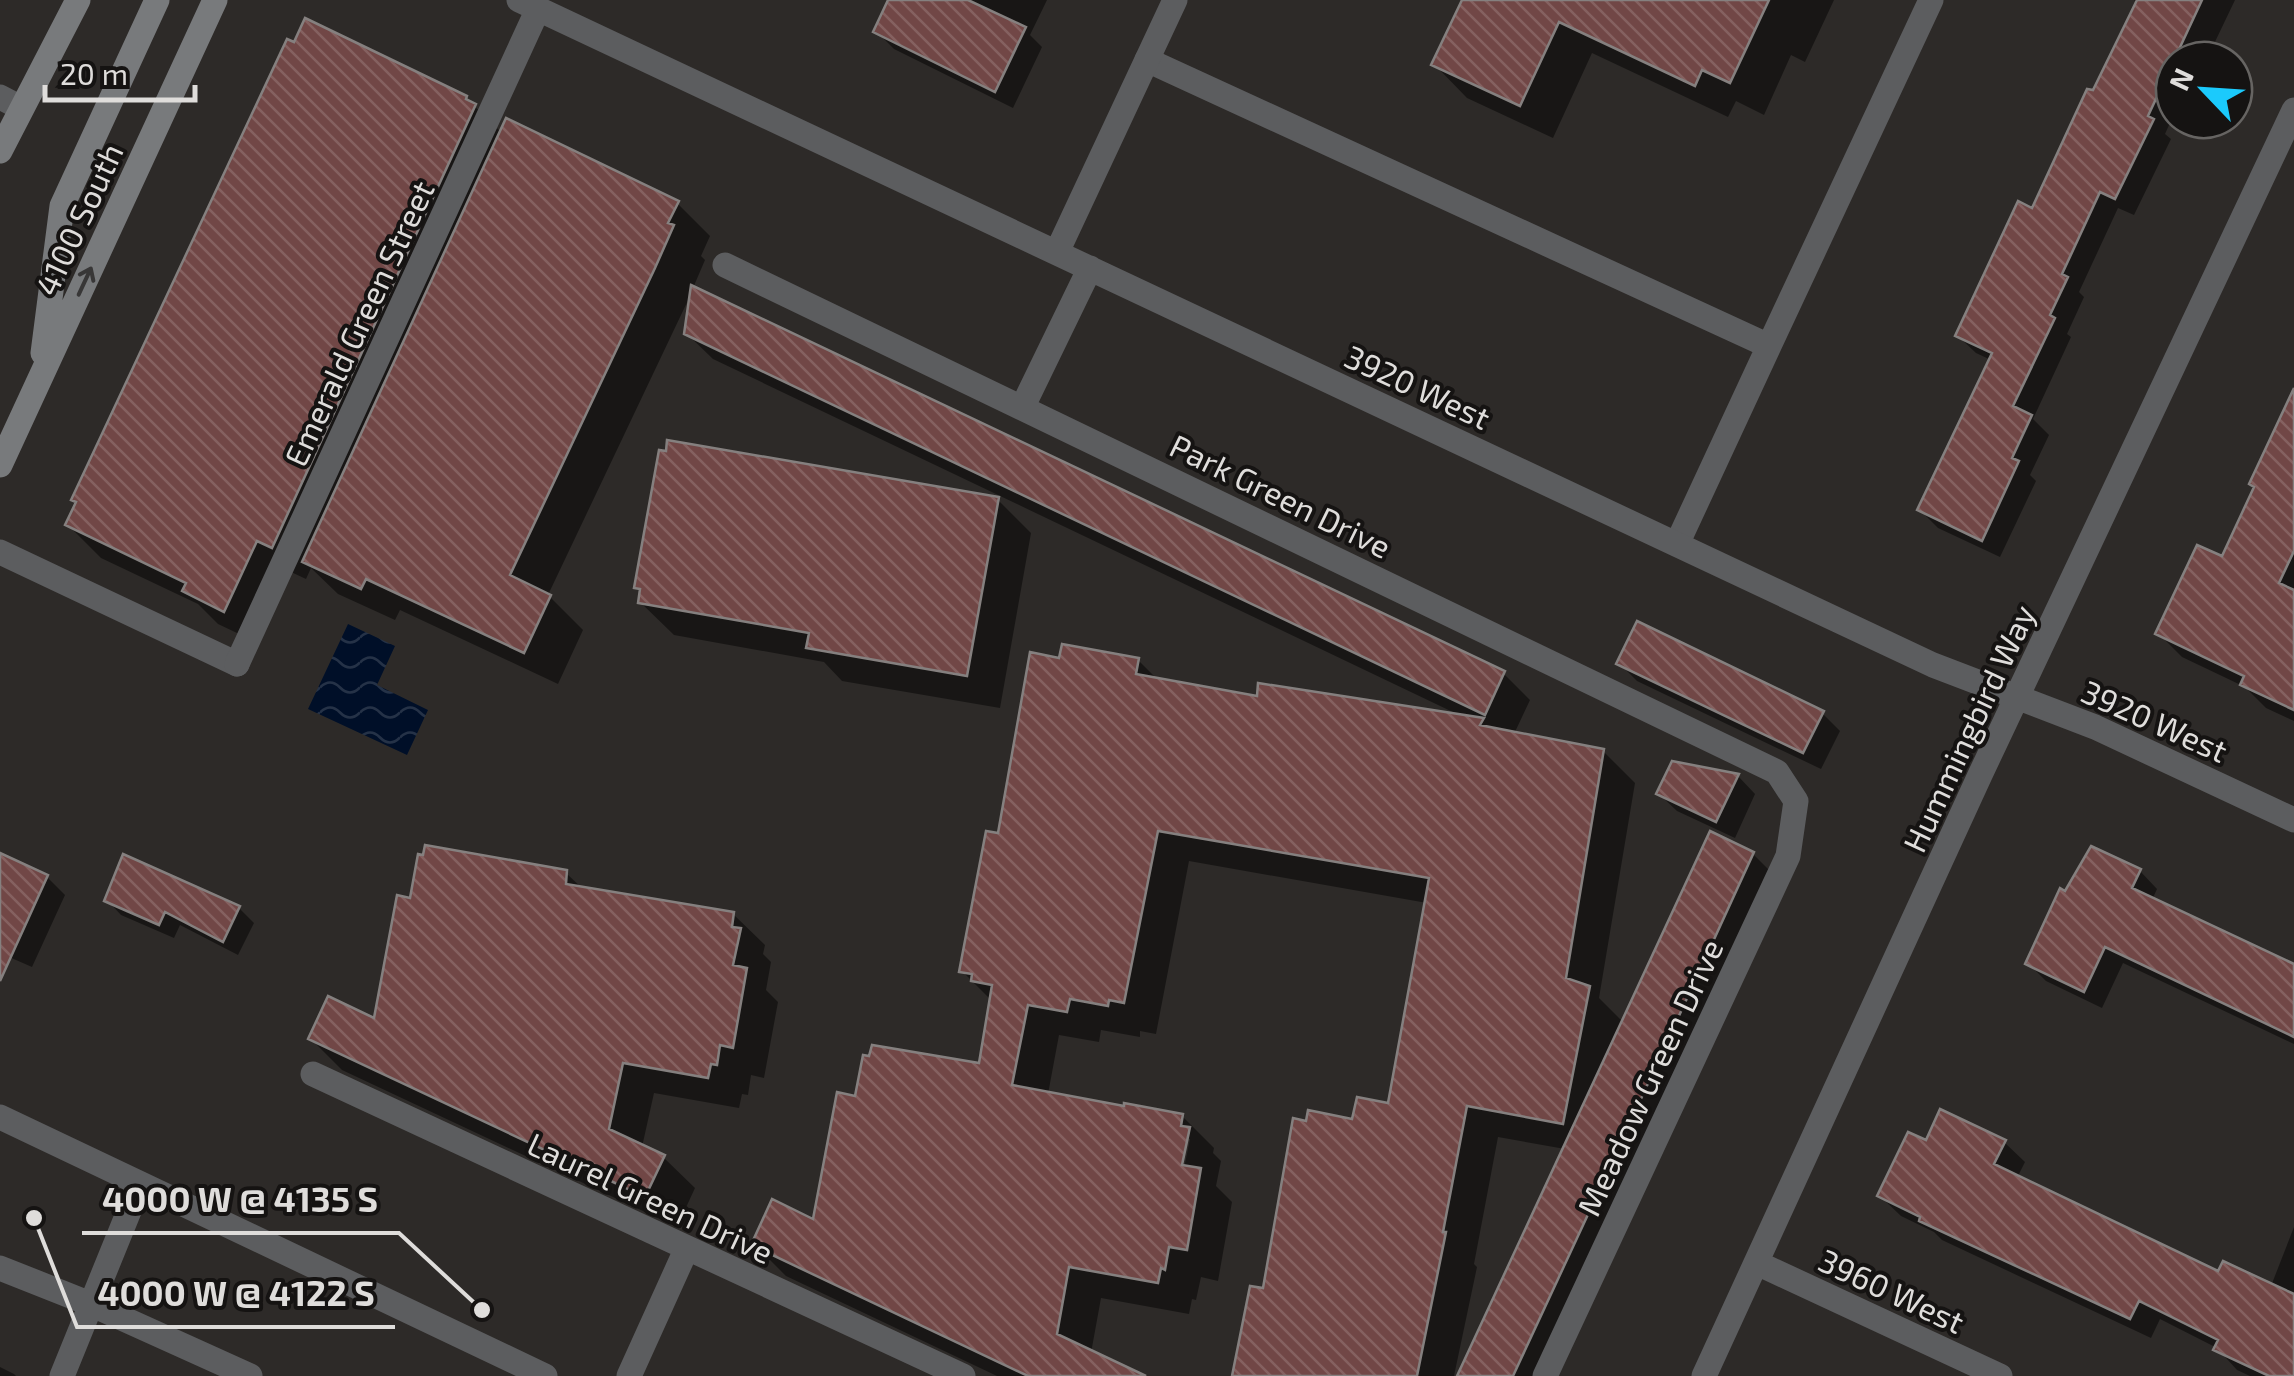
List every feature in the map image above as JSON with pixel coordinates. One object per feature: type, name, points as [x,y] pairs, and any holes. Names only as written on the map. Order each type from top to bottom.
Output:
[{"type":"main road","points":[[0,151],[11,102],[78,0]]},
{"type":"main road","points":[[40,378],[62,206],[157,0]]},
{"type":"main road","name":"4100 South","points":[[0,465],[215,0]]},
{"type":"street","points":[[1057,252],[1175,0]]},
{"type":"street","points":[[1676,544],[1931,0]]},
{"type":"street","name":"3920 West","points":[[529,4],[1932,665],[2096,727],[2294,820]]},
{"type":"street","name":"Emerald Green Street","points":[[0,552],[236,664],[529,4]]},
{"type":"street","points":[[1148,60],[1769,346]]},
{"type":"street","name":"Hummingbird Way","points":[[1704,1376],[2294,110]]},
{"type":"street","name":"Park Green Drive","points":[[725,264],[1777,772],[1796,801]]},
{"type":"street","points":[[1023,406],[1090,268]]},
{"type":"street","name":"Meadow Green Drive","points":[[1544,1376],[1788,856],[1796,801]]},
{"type":"street","name":"Laurel Green Drive","points":[[313,1074],[963,1376]]},
{"type":"street","points":[[0,1118],[544,1376]]},
{"type":"street","points":[[62,1376],[140,1184]]},
{"type":"street","points":[[629,1376],[686,1250]]},
{"type":"street","name":"3960 West","points":[[1757,1263],[2000,1376]]},
{"type":"street","points":[[0,1268],[94,1304],[250,1376]]},
{"type":"water","points":[[348,624],[395,646],[377,685],[428,710],[407,755],[308,709]]},
{"type":"building","points":[[888,0],[968,0],[1026,27],[995,92],[873,32]]},
{"type":"building","points":[[1462,0],[1769,0],[1730,83],[1702,70],[1695,86],[1559,22],[1520,106],[1431,65]]},
{"type":"building","points":[[2137,0],[2202,0],[2183,40],[2154,40],[2154,103],[2148,116],[2154,119],[2115,199],[2100,192],[2062,274],[2068,277],[2050,315],[2055,318],[2013,406],[2032,415],[2012,458],[2019,461],[1982,541],[1917,510],[1992,353],[1955,336],[2018,201],[2032,208],[2087,89],[2093,90]]},
{"type":"building","points":[[305,18],[467,96],[476,104],[272,548],[257,541],[224,612],[182,591],[186,583],[65,525],[76,502],[71,500],[287,39],[294,42]]},
{"type":"building","points":[[506,118],[679,201],[668,223],[674,225],[655,268],[510,575],[551,595],[524,653],[366,579],[361,589],[302,562]]},
{"type":"building","points":[[691,285],[1505,671],[1485,715],[684,334]]},
{"type":"building","points":[[2294,388],[2294,551],[2279,583],[2294,590],[2294,710],[2240,685],[2244,676],[2155,634],[2197,545],[2222,556],[2254,487],[2249,484]]},
{"type":"building","points":[[667,440],[999,497],[967,676],[806,648],[809,633],[638,603],[640,589],[634,588],[659,450],[666,451]]},
{"type":"building","points":[[1637,621],[1824,711],[1803,753],[1616,664]]},
{"type":"building","points":[[1062,644],[1139,658],[1136,674],[1257,696],[1258,683],[1484,718],[1480,725],[1604,749],[1566,978],[1590,986],[1563,1124],[1467,1106],[1417,1376],[1232,1376],[1250,1286],[1263,1288],[1293,1118],[1306,1121],[1308,1110],[1352,1119],[1357,1097],[1388,1103],[1429,878],[1158,831],[1124,1003],[1109,1000],[1108,1006],[1070,999],[1067,1012],[1028,1005],[1012,1085],[1183,1114],[1181,1126],[1190,1127],[1182,1165],[1201,1168],[1187,1250],[1169,1247],[1158,1283],[1069,1267],[1057,1334],[1146,1376],[1028,1376],[751,1245],[772,1199],[813,1219],[837,1092],[855,1096],[863,1055],[869,1056],[872,1045],[979,1063],[992,985],[971,981],[972,974],[959,972],[986,831],[998,833],[1030,652],[1059,658]]},
{"type":"building","points":[[1672,761],[1739,774],[1716,822],[1656,794]]},
{"type":"building","points":[[1710,831],[1754,852],[1591,1208],[1513,1376],[1457,1376]]},
{"type":"building","points":[[425,845],[567,870],[566,884],[734,912],[732,927],[741,928],[733,965],[747,968],[733,1048],[720,1045],[717,1065],[711,1064],[708,1078],[623,1063],[609,1129],[665,1155],[645,1197],[308,1039],[328,996],[374,1018],[397,895],[410,898],[418,854],[423,855]]},
{"type":"building","points":[[2091,846],[2141,869],[2132,888],[2294,964],[2294,1037],[2105,947],[2084,992],[2025,964],[2060,888],[2065,891]]},
{"type":"building","points":[[0,853],[48,875],[0,981]]},
{"type":"building","points":[[123,854],[240,906],[223,942],[165,912],[159,925],[104,901]]},
{"type":"building","points":[[1940,1109],[2006,1140],[1994,1164],[2218,1271],[2223,1261],[2294,1294],[2294,1376],[2269,1376],[2213,1350],[2218,1340],[2139,1301],[2130,1319],[1919,1221],[1920,1217],[1877,1196],[1908,1132],[1926,1140]]},
{"type":"place","name":"4000 W @ 4122 S","points":[[34,1218]]},
{"type":"place","name":"4000 W @ 4135 S","points":[[482,1310]]}]
